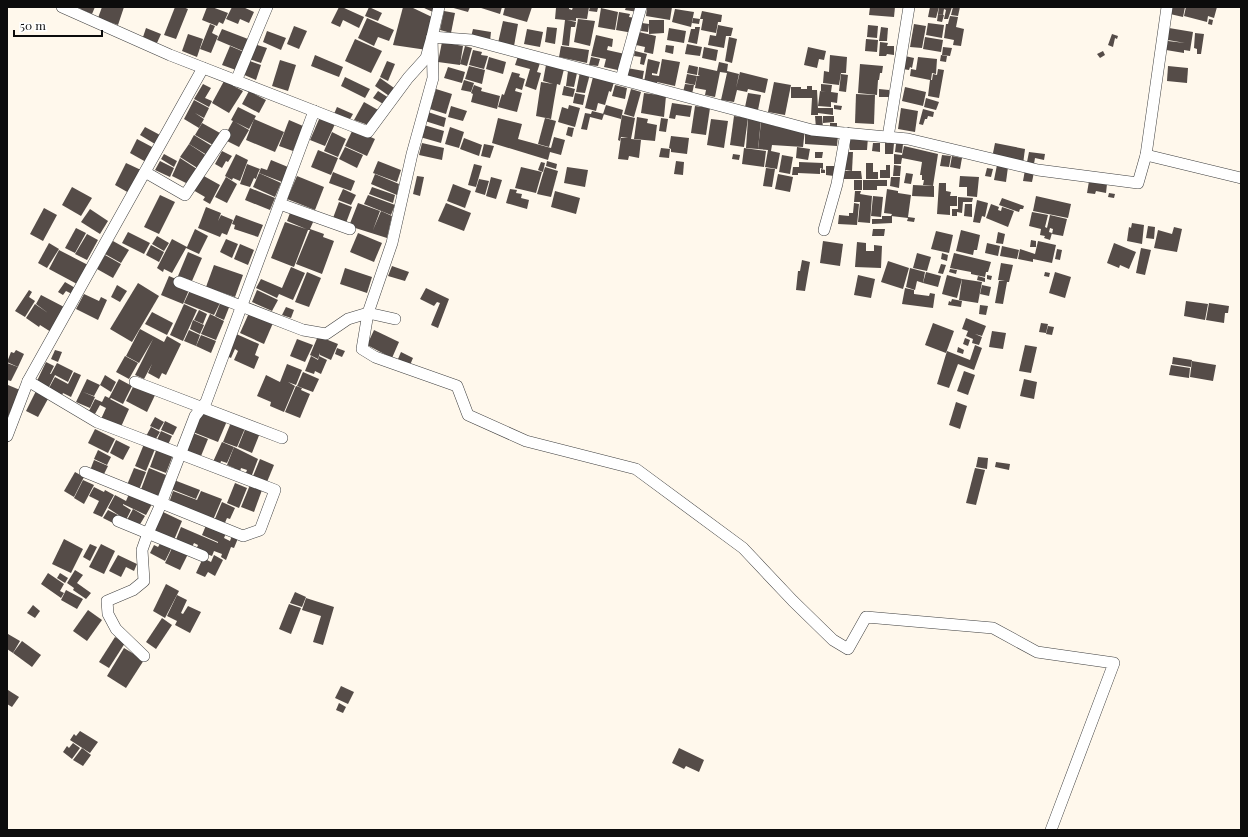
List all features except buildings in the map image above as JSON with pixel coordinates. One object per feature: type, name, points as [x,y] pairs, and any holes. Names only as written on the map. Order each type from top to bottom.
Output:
[{"type":"street","points":[[62,7],[170,55],[368,132],[408,78],[426,58],[439,7]]},
{"type":"street","points":[[236,81],[267,7]]},
{"type":"street","points":[[621,79],[641,7]]},
{"type":"street","points":[[888,137],[909,7]]},
{"type":"street","points":[[432,37],[472,40],[812,130],[908,139],[1038,170],[1138,183],[1146,155],[1167,7]]},
{"type":"street","points":[[432,37],[433,78],[412,154],[392,243],[368,312],[362,349],[375,357],[457,386],[468,415],[482,422],[526,441],[636,469],[743,548],[793,601],[833,640],[848,649],[866,617],[993,628],[1036,652],[1114,663],[1051,830]]},
{"type":"street","points":[[7,436],[28,381],[203,68]]},
{"type":"street","points":[[144,656],[116,629],[108,614],[107,601],[133,590],[144,581],[142,550],[148,533],[161,504],[179,454],[195,416],[206,402],[314,111]]},
{"type":"street","points":[[824,230],[837,184],[846,133]]},
{"type":"street","points":[[145,172],[185,196],[225,135]]},
{"type":"street","points":[[1146,155],[1241,178]]},
{"type":"street","points":[[280,204],[350,229]]},
{"type":"street","points":[[179,282],[303,330],[326,334],[348,319],[368,312],[395,319]]},
{"type":"street","points":[[28,381],[97,422],[275,490],[260,530],[243,536],[85,472]]},
{"type":"street","points":[[135,382],[282,438]]},
{"type":"street","points":[[118,521],[203,556]]}]
